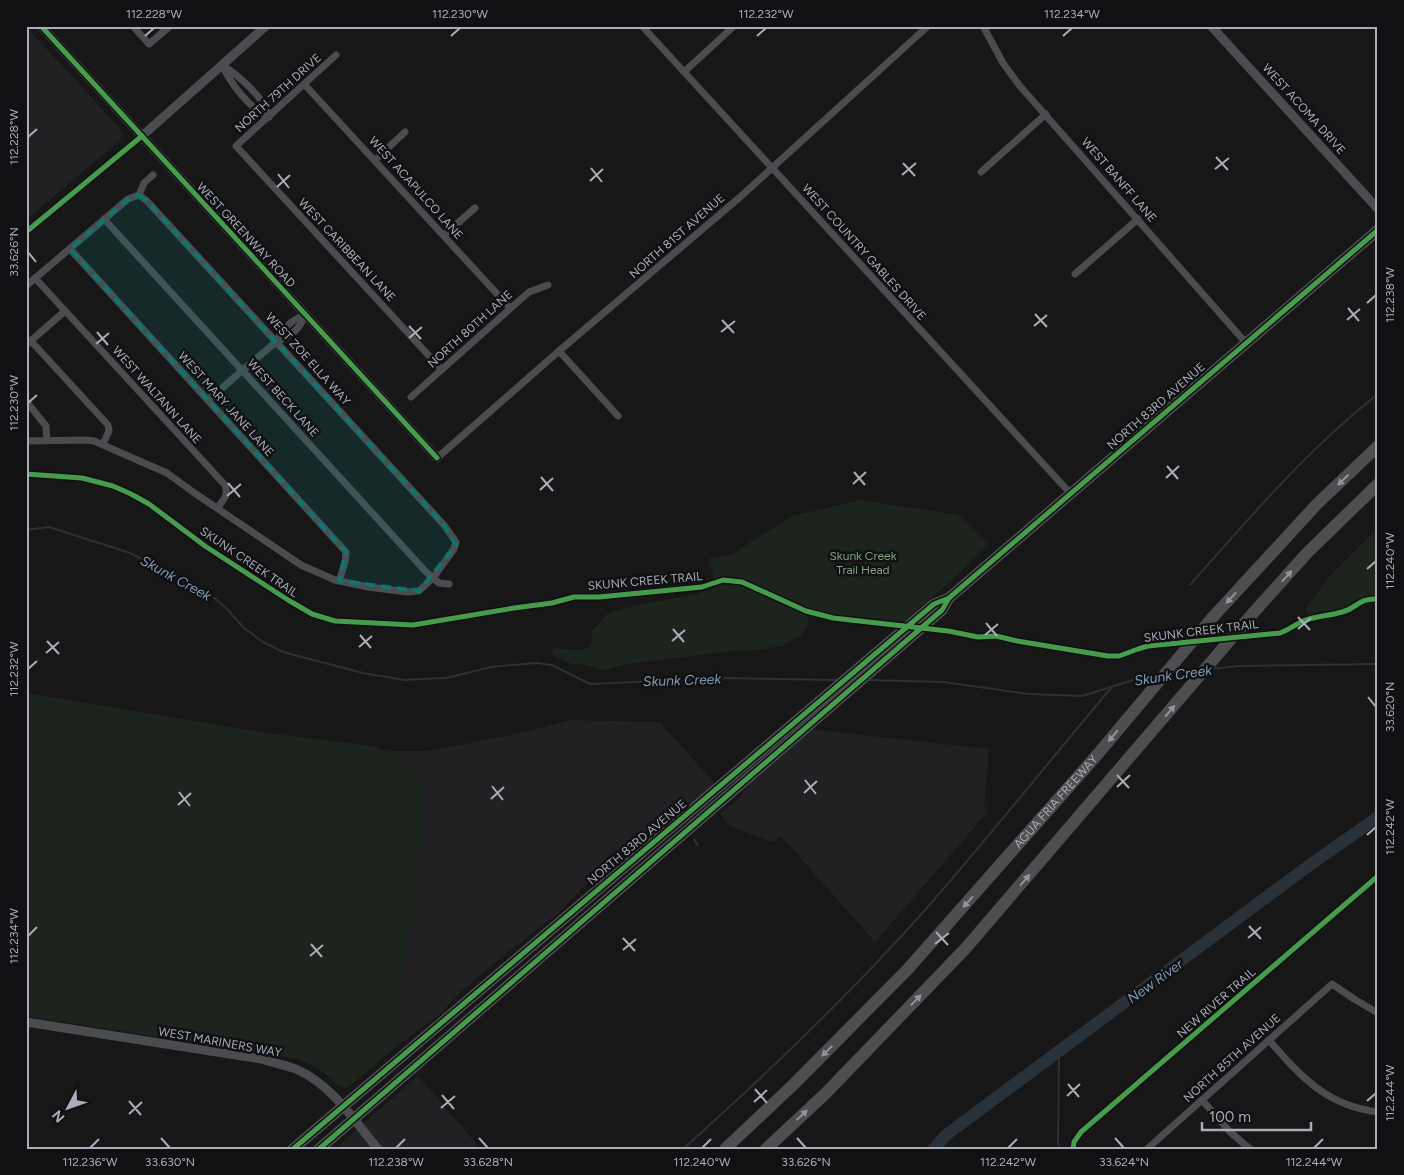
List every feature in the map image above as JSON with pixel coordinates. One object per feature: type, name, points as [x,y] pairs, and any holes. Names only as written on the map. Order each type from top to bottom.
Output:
[{"type":"highway","name":"AGUA FRIA FREEWAY","points":[[725,1149],[794,1084],[907,970],[1097,755],[1212,618],[1318,504],[1378,446]]},
{"type":"highway","points":[[766,1149],[826,1093],[965,949],[1254,612],[1307,554],[1378,484]]},
{"type":"main road","name":"NORTH 83RD AVENUE","points":[[319,1149],[942,610],[949,598],[1378,230]]},
{"type":"main road","name":"NORTH 83RD AVENUE","points":[[293,1149],[600,886],[934,604],[949,598]]},
{"type":"street","name":"WEST GREENWAY ROAD","points":[[41,26],[437,458]]},
{"type":"street","points":[[133,26],[149,44],[170,26]]},
{"type":"street","points":[[26,232],[142,136],[266,26]]},
{"type":"street","name":"WEST COUNTRY GABLES DRIVE","points":[[642,26],[1070,493]]},
{"type":"street","points":[[684,72],[734,26]]},
{"type":"street","name":"NORTH 81ST AVENUE","points":[[437,458],[772,168],[928,26]]},
{"type":"street","name":"WEST BANFF LANE","points":[[983,26],[1019,85],[1246,343]]},
{"type":"street","name":"WEST ACOMA DRIVE","points":[[1211,26],[1378,209]]},
{"type":"street","name":"NORTH 79TH DRIVE","points":[[236,146],[336,56]]},
{"type":"street","points":[[222,65],[229,80],[235,87],[260,113],[269,116]]},
{"type":"street","name":"WEST ACAPULCO LANE","points":[[304,85],[510,308]]},
{"type":"street","points":[[981,172],[1046,114]]},
{"type":"street","points":[[375,160],[405,132]]},
{"type":"street","name":"WEST CARIBBEAN LANE","points":[[236,146],[442,370]]},
{"type":"street","points":[[26,286],[128,199],[139,195],[144,183],[154,175]]},
{"type":"street","name":"WEST ZOE ELLA WAY","points":[[139,195],[147,201],[277,341],[444,525],[456,542],[454,549],[432,578]]},
{"type":"street","points":[[444,235],[475,208]]},
{"type":"street","points":[[1075,274],[1138,219]]},
{"type":"street","name":"WEST BECK LANE","points":[[104,220],[432,578],[445,585],[449,584]]},
{"type":"street","name":"WEST MARY JANE LANE","points":[[70,249],[346,552],[339,581]]},
{"type":"street","name":"WEST WALTANN LANE","points":[[35,278],[224,485],[227,490],[226,496],[217,508]]},
{"type":"street","name":"NORTH 80TH LANE","points":[[411,397],[528,292],[548,285]]},
{"type":"street","points":[[65,311],[29,343],[108,425],[109,431],[103,444]]},
{"type":"street","points":[[208,400],[277,341],[282,331],[295,319],[306,315]]},
{"type":"street","points":[[559,352],[618,416]]},
{"type":"street","points":[[27,403],[46,426],[47,441]]},
{"type":"street","points":[[26,441],[87,440],[103,444],[167,472],[301,565],[339,581],[368,587],[414,592],[423,588],[432,578]]},
{"type":"street","name":"NORTH 85TH AVENUE","points":[[1147,1149],[1332,984],[1378,1014]]},
{"type":"street","name":"WEST MARINERS WAY","points":[[26,1022],[276,1063],[307,1075],[322,1086],[378,1149]]},
{"type":"street","points":[[1269,1040],[1298,1073],[1326,1096],[1365,1111],[1378,1112]]},
{"type":"street","points":[[1202,1100],[1230,1132],[1250,1149]]},
{"type":"highlighted area","points":[[139,195],[147,201],[444,525],[456,545],[419,591],[339,581],[346,552],[70,249],[128,199]]},
{"type":"shaded area","points":[[26,27],[118,126],[122,136],[119,141],[26,220]]},
{"type":"shaded area","points":[[570,720],[660,722],[715,784],[652,836],[620,857],[581,889],[562,910],[464,989],[438,1016],[396,1047],[425,806],[405,761],[388,751],[429,751],[526,732]]},
{"type":"shaded area","points":[[814,728],[817,730],[989,749],[984,806],[987,807],[986,814],[875,942],[781,836],[773,842],[730,826],[720,814],[738,799],[753,780]]},
{"type":"shaded area","points":[[418,1076],[481,1149],[335,1149],[364,1123]]},
{"type":"green space","name":"Skunk Creek Trail Head","points":[[861,500],[958,515],[989,544],[952,580],[896,628],[834,621],[805,613],[809,620],[806,629],[801,635],[782,646],[626,664],[601,671],[587,665],[572,664],[552,654],[553,648],[577,650],[588,648],[592,643],[592,631],[607,614],[625,608],[696,594],[716,587],[709,559],[732,554],[792,516]]},
{"type":"green space","points":[[1378,528],[1378,599],[1362,601],[1343,612],[1309,620],[1306,608],[1330,576]]},
{"type":"green space","points":[[26,693],[273,734],[373,746],[397,756],[413,768],[423,791],[425,806],[396,1047],[350,1086],[345,1088],[338,1085],[316,1067],[299,1059],[26,1016]]},
{"type":"waterway","points":[[1190,585],[1303,461],[1352,415],[1378,394]]},
{"type":"waterway","name":"Skunk Creek","points":[[26,530],[49,527],[130,553],[212,596],[244,628],[263,642],[283,652],[363,673],[405,680],[446,678],[491,667],[536,663],[552,665],[590,684],[724,678],[836,680]]},
{"type":"waterway","name":"Skunk Creek","points":[[1211,669],[1239,666],[1378,664]]},
{"type":"waterway","name":"Skunk Creek","points":[[1172,673],[1197,671]]},
{"type":"waterway","name":"Skunk Creek","points":[[868,680],[944,682],[1029,694],[1082,696],[1143,677],[1157,675]]},
{"type":"waterway","points":[[683,1149],[811,1029],[903,935],[1111,688]]},
{"type":"waterway","name":"New River","points":[[934,1149],[946,1135],[1307,867],[1378,817]]},
{"type":"waterway","points":[[694,839],[698,846]]},
{"type":"waterway","points":[[1059,1051],[1058,1143],[1060,1149]]},
{"type":"cycle path","points":[[41,26],[437,458]]},
{"type":"cycle path","points":[[26,232],[142,136]]},
{"type":"cycle path","points":[[293,1149],[934,604],[949,598],[1378,230]]},
{"type":"cycle path","name":"SKUNK CREEK TRAIL","points":[[26,474],[82,478],[113,486],[131,494],[149,504],[205,546],[288,600],[312,614],[335,621],[413,625],[552,603],[574,597],[599,597],[702,587],[723,580],[742,582],[806,611],[833,618],[948,631],[978,637],[996,636],[1108,656],[1119,656],[1148,646],[1280,633],[1306,620],[1347,610],[1366,600],[1378,599]]},
{"type":"cycle path","points":[[319,1149],[942,610],[949,598]]},
{"type":"cycle path","name":"NEW RIVER TRAIL","points":[[1073,1149],[1074,1142],[1081,1132],[1378,876]]}]
